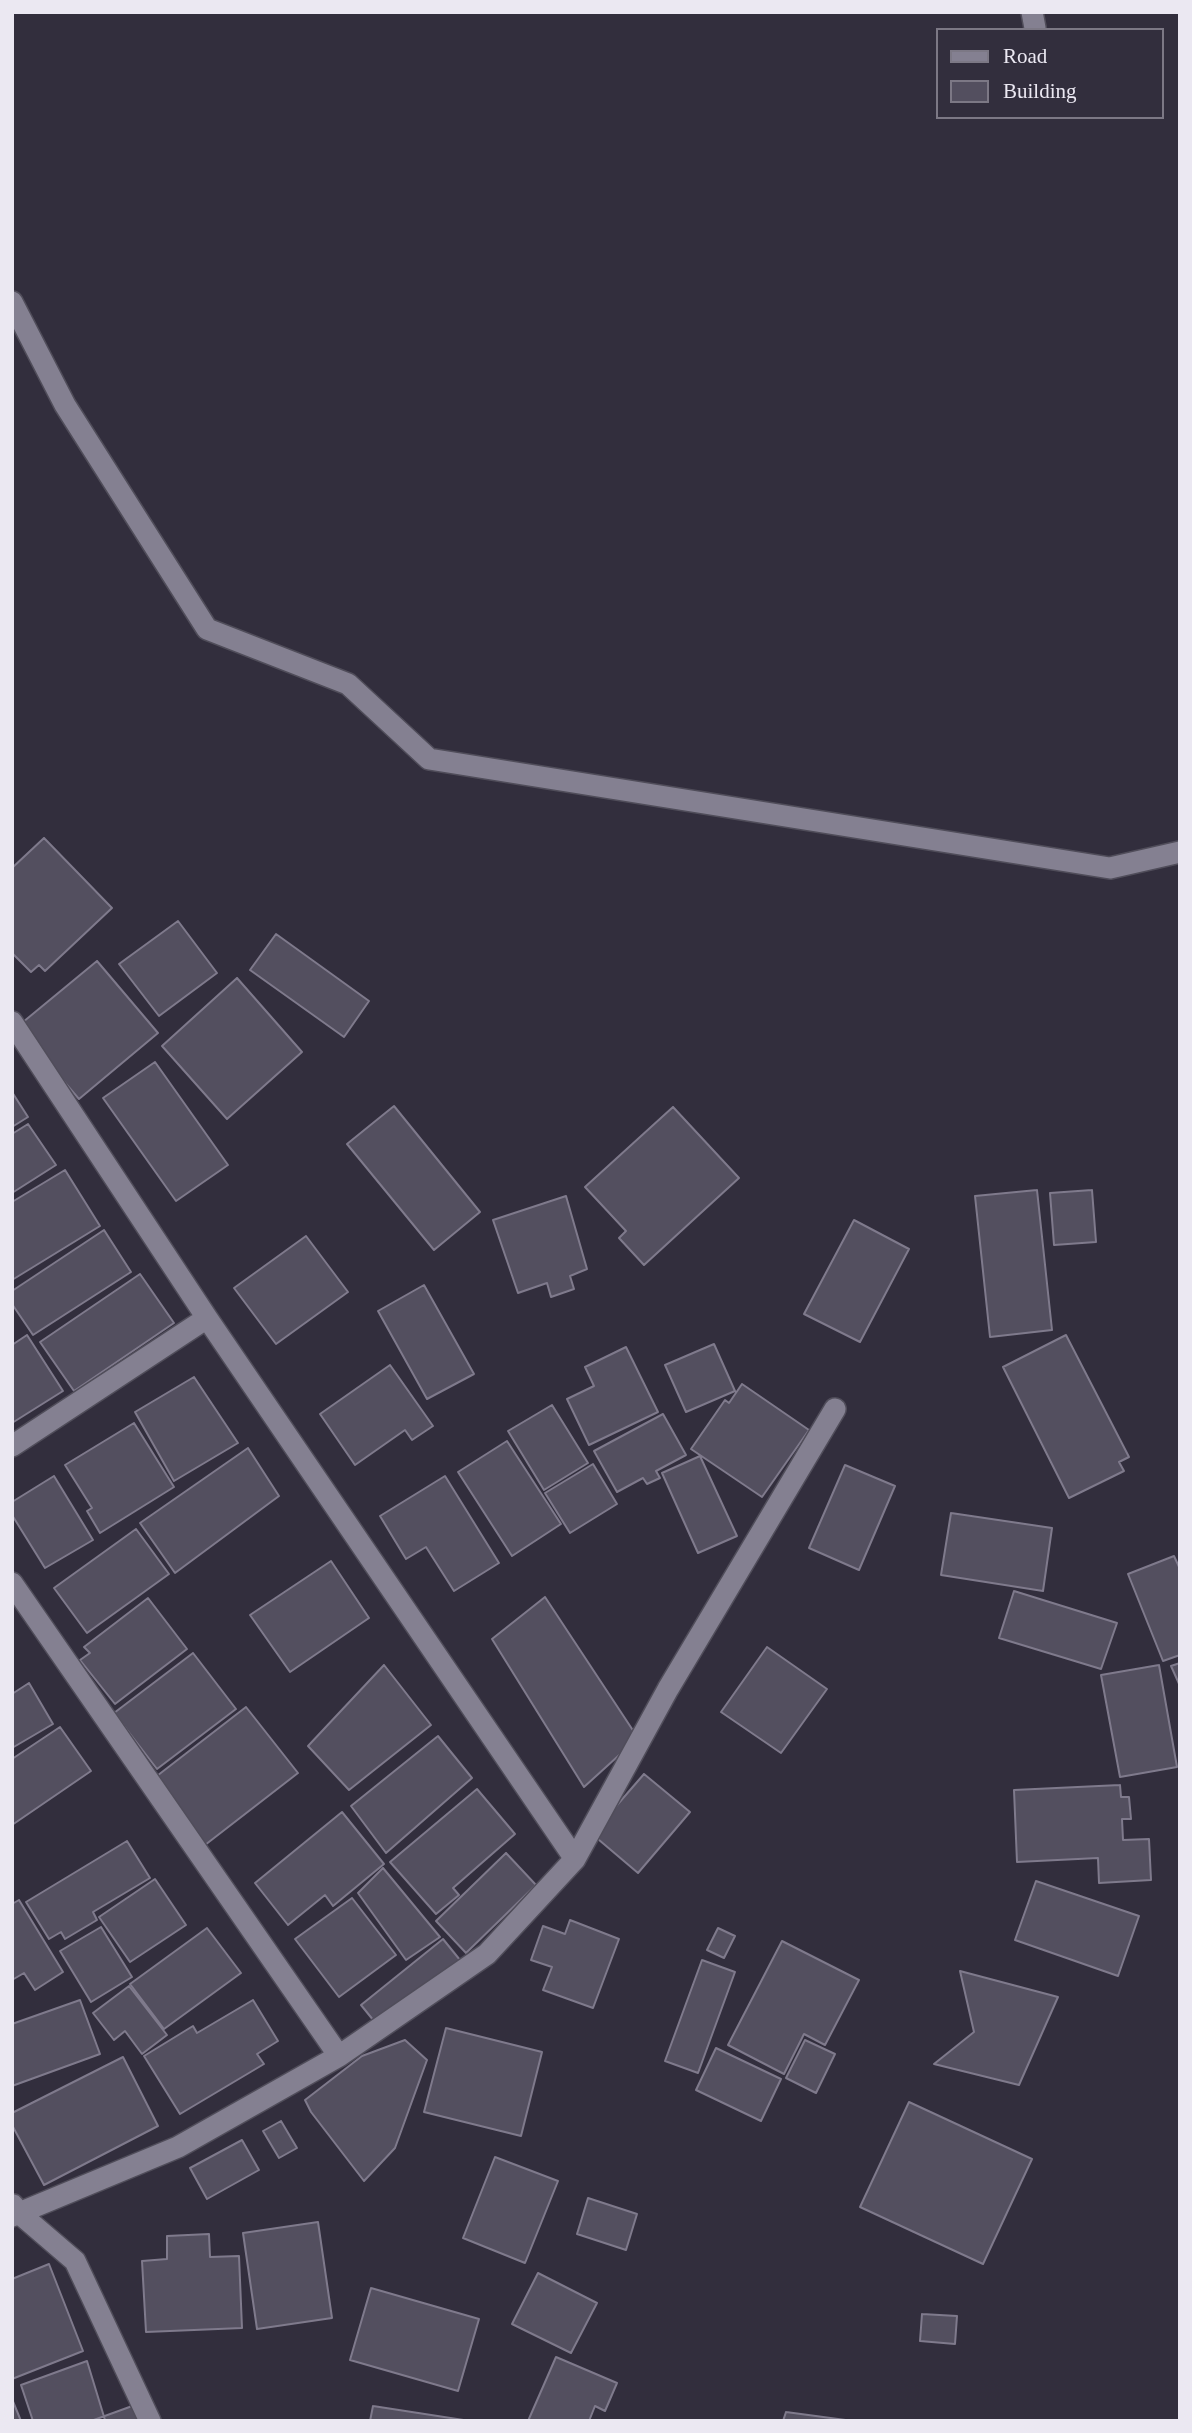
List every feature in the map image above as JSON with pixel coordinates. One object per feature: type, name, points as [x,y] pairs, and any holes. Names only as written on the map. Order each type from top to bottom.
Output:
[{"type":"street","points":[[12,302],[65,405],[208,628],[348,684],[429,759],[1110,868],[1180,852]]},
{"type":"street","points":[[12,1022],[208,1318],[575,1859]]},
{"type":"street","points":[[12,1446],[208,1318]]},
{"type":"street","points":[[150,2421],[75,2261],[14,2211],[177,2147],[339,2056],[487,1954],[575,1859],[668,1689],[835,1409]]},
{"type":"street","points":[[12,1583],[339,2056]]},
{"type":"building","points":[[44,838],[112,908],[45,971],[39,965],[31,972],[12,953],[12,868]]},
{"type":"building","points":[[178,921],[217,973],[159,1016],[119,964]]},
{"type":"building","points":[[276,934],[369,1001],[344,1037],[250,970]]},
{"type":"building","points":[[97,961],[158,1033],[79,1099],[17,1027]]},
{"type":"building","points":[[237,978],[302,1052],[227,1119],[162,1046]]},
{"type":"building","points":[[155,1062],[228,1165],[176,1201],[103,1098]]},
{"type":"building","points":[[12,1092],[28,1117],[12,1127]]},
{"type":"building","points":[[394,1106],[480,1212],[434,1250],[347,1144]]},
{"type":"building","points":[[673,1107],[739,1178],[644,1265],[619,1238],[626,1231],[585,1187]]},
{"type":"building","points":[[28,1124],[56,1165],[12,1193],[12,1134]]},
{"type":"building","points":[[65,1170],[100,1226],[12,1280],[12,1202]]},
{"type":"building","points":[[1037,1190],[1052,1330],[990,1337],[975,1196]]},
{"type":"building","points":[[1092,1190],[1096,1242],[1054,1245],[1050,1193]]},
{"type":"building","points":[[566,1196],[587,1269],[570,1276],[574,1289],[551,1297],[547,1283],[518,1293],[493,1220]]},
{"type":"building","points":[[854,1220],[909,1249],[860,1342],[804,1314]]},
{"type":"building","points":[[104,1230],[131,1272],[33,1335],[12,1304],[12,1291]]},
{"type":"building","points":[[306,1236],[348,1292],[276,1344],[234,1288]]},
{"type":"building","points":[[140,1274],[174,1323],[74,1391],[40,1342]]},
{"type":"building","points":[[424,1285],[474,1374],[427,1399],[378,1311]]},
{"type":"building","points":[[27,1335],[63,1391],[12,1423],[12,1345]]},
{"type":"building","points":[[1066,1335],[1129,1457],[1119,1462],[1124,1471],[1069,1498],[1003,1367]]},
{"type":"building","points":[[714,1344],[735,1391],[686,1412],[665,1365]]},
{"type":"building","points":[[626,1347],[658,1412],[589,1445],[567,1399],[594,1386],[585,1367]]},
{"type":"building","points":[[390,1365],[433,1426],[412,1440],[405,1430],[355,1465],[320,1414]]},
{"type":"building","points":[[194,1377],[238,1443],[174,1481],[135,1412]]},
{"type":"building","points":[[742,1384],[809,1430],[762,1497],[691,1449],[725,1400],[729,1403]]},
{"type":"building","points":[[552,1405],[588,1463],[544,1490],[508,1431]]},
{"type":"building","points":[[663,1414],[686,1455],[656,1471],[660,1478],[647,1484],[643,1478],[617,1492],[594,1451]]},
{"type":"building","points":[[134,1423],[174,1487],[100,1533],[87,1511],[92,1508],[65,1465]]},
{"type":"building","points":[[507,1441],[561,1524],[512,1556],[458,1472]]},
{"type":"building","points":[[248,1448],[279,1496],[175,1573],[140,1523]]},
{"type":"building","points":[[700,1456],[737,1536],[698,1553],[662,1473]]},
{"type":"building","points":[[593,1464],[617,1504],[570,1533],[545,1493]]},
{"type":"building","points":[[845,1465],[895,1486],[859,1570],[809,1548]]},
{"type":"building","points":[[54,1476],[93,1540],[45,1568],[12,1515],[12,1502]]},
{"type":"building","points":[[445,1476],[499,1563],[454,1591],[426,1547],[406,1559],[380,1516]]},
{"type":"building","points":[[951,1513],[1052,1528],[1043,1591],[941,1575]]},
{"type":"building","points":[[136,1529],[169,1574],[87,1633],[54,1588]]},
{"type":"building","points":[[1174,1556],[1180,1569],[1180,1655],[1163,1661],[1128,1574]]},
{"type":"building","points":[[331,1561],[369,1618],[290,1672],[250,1615]]},
{"type":"building","points":[[1014,1591],[1117,1623],[1101,1669],[999,1638]]},
{"type":"building","points":[[545,1597],[638,1738],[584,1787],[492,1639]]},
{"type":"building","points":[[148,1598],[187,1649],[115,1704],[80,1660],[90,1653],[84,1647]]},
{"type":"building","points":[[767,1647],[827,1689],[781,1753],[721,1712]]},
{"type":"building","points":[[193,1653],[236,1709],[157,1769],[114,1713]]},
{"type":"building","points":[[1180,1663],[1180,1686],[1171,1666]]},
{"type":"building","points":[[384,1665],[431,1725],[349,1790],[308,1746]]},
{"type":"building","points":[[1159,1665],[1177,1767],[1120,1777],[1101,1675]]},
{"type":"building","points":[[29,1683],[53,1724],[12,1748],[12,1694]]},
{"type":"building","points":[[246,1707],[298,1773],[205,1845],[153,1779]]},
{"type":"building","points":[[60,1727],[91,1771],[12,1825],[12,1759]]},
{"type":"building","points":[[438,1736],[472,1778],[386,1853],[351,1806]]},
{"type":"building","points":[[644,1774],[690,1812],[638,1873],[592,1834]]},
{"type":"building","points":[[1120,1785],[1121,1797],[1129,1797],[1131,1819],[1122,1819],[1123,1840],[1149,1839],[1151,1880],[1099,1883],[1098,1858],[1017,1862],[1014,1790]]},
{"type":"building","points":[[477,1789],[515,1834],[453,1888],[459,1895],[436,1914],[390,1862]]},
{"type":"building","points":[[342,1812],[384,1864],[333,1906],[325,1895],[288,1925],[255,1883]]},
{"type":"building","points":[[127,1841],[150,1878],[93,1912],[97,1920],[65,1939],[61,1932],[49,1939],[26,1902]]},
{"type":"building","points":[[506,1853],[536,1885],[466,1953],[436,1921]]},
{"type":"building","points":[[383,1868],[440,1937],[406,1960],[358,1893]]},
{"type":"building","points":[[155,1879],[186,1925],[130,1962],[99,1917]]},
{"type":"building","points":[[1036,1881],[1139,1916],[1118,1976],[1015,1940]]},
{"type":"building","points":[[352,1898],[396,1955],[339,1997],[295,1939]]},
{"type":"building","points":[[19,1900],[63,1972],[35,1990],[24,1973],[12,1980],[12,1904]]},
{"type":"building","points":[[570,1920],[619,1939],[593,2008],[543,1990],[552,1967],[531,1960],[543,1926],[565,1934]]},
{"type":"building","points":[[101,1927],[132,1977],[91,2002],[60,1951]]},
{"type":"building","points":[[207,1928],[241,1973],[164,2029],[130,1984]]},
{"type":"building","points":[[718,1928],[735,1936],[724,1958],[707,1950]]},
{"type":"building","points":[[443,1939],[460,1960],[378,2026],[361,2005]]},
{"type":"building","points":[[782,1941],[859,1980],[825,2045],[804,2034],[784,2074],[728,2045]]},
{"type":"building","points":[[702,1960],[735,1972],[698,2073],[665,2061]]},
{"type":"building","points":[[960,1971],[1058,1997],[1019,2085],[934,2064],[974,2032]]},
{"type":"building","points":[[129,1986],[167,2035],[142,2054],[125,2031],[114,2040],[93,2013]]},
{"type":"building","points":[[80,2000],[100,2054],[12,2086],[12,2024]]},
{"type":"building","points":[[253,2000],[278,2041],[257,2054],[264,2064],[180,2114],[144,2056],[193,2026],[197,2033]]},
{"type":"building","points":[[446,2028],[542,2052],[521,2136],[424,2112]]},
{"type":"building","points":[[405,2040],[427,2060],[395,2148],[364,2181],[311,2112],[305,2100],[362,2056]]},
{"type":"building","points":[[805,2040],[835,2054],[816,2093],[786,2078]]},
{"type":"building","points":[[716,2048],[781,2079],[761,2121],[696,2090]]},
{"type":"building","points":[[123,2057],[158,2126],[44,2185],[12,2125],[12,2113]]},
{"type":"building","points":[[909,2102],[1032,2159],[983,2264],[860,2207]]},
{"type":"building","points":[[281,2121],[297,2148],[279,2158],[263,2131]]},
{"type":"building","points":[[242,2140],[259,2170],[207,2199],[190,2168]]},
{"type":"building","points":[[495,2157],[558,2181],[525,2263],[463,2238]]},
{"type":"building","points":[[588,2198],[637,2214],[626,2250],[577,2234]]},
{"type":"building","points":[[318,2222],[332,2318],[257,2329],[243,2233]]},
{"type":"building","points":[[209,2234],[210,2257],[239,2256],[242,2328],[146,2332],[142,2261],[167,2259],[167,2236]]},
{"type":"building","points":[[49,2264],[83,2351],[12,2379],[12,2279]]},
{"type":"building","points":[[538,2273],[597,2303],[571,2353],[512,2324]]},
{"type":"building","points":[[371,2288],[479,2319],[458,2391],[350,2360]]},
{"type":"building","points":[[922,2314],[957,2316],[955,2344],[920,2341]]},
{"type":"building","points":[[556,2357],[617,2383],[605,2411],[595,2406],[589,2421],[528,2421]]},
{"type":"building","points":[[87,2361],[105,2420],[33,2421],[21,2385]]},
{"type":"building","points":[[12,2399],[21,2421],[12,2421]]},
{"type":"building","points":[[135,2405],[141,2421],[91,2421]]},
{"type":"building","points":[[373,2406],[470,2421],[370,2421]]},
{"type":"building","points":[[786,2412],[853,2421],[783,2421]]}]
